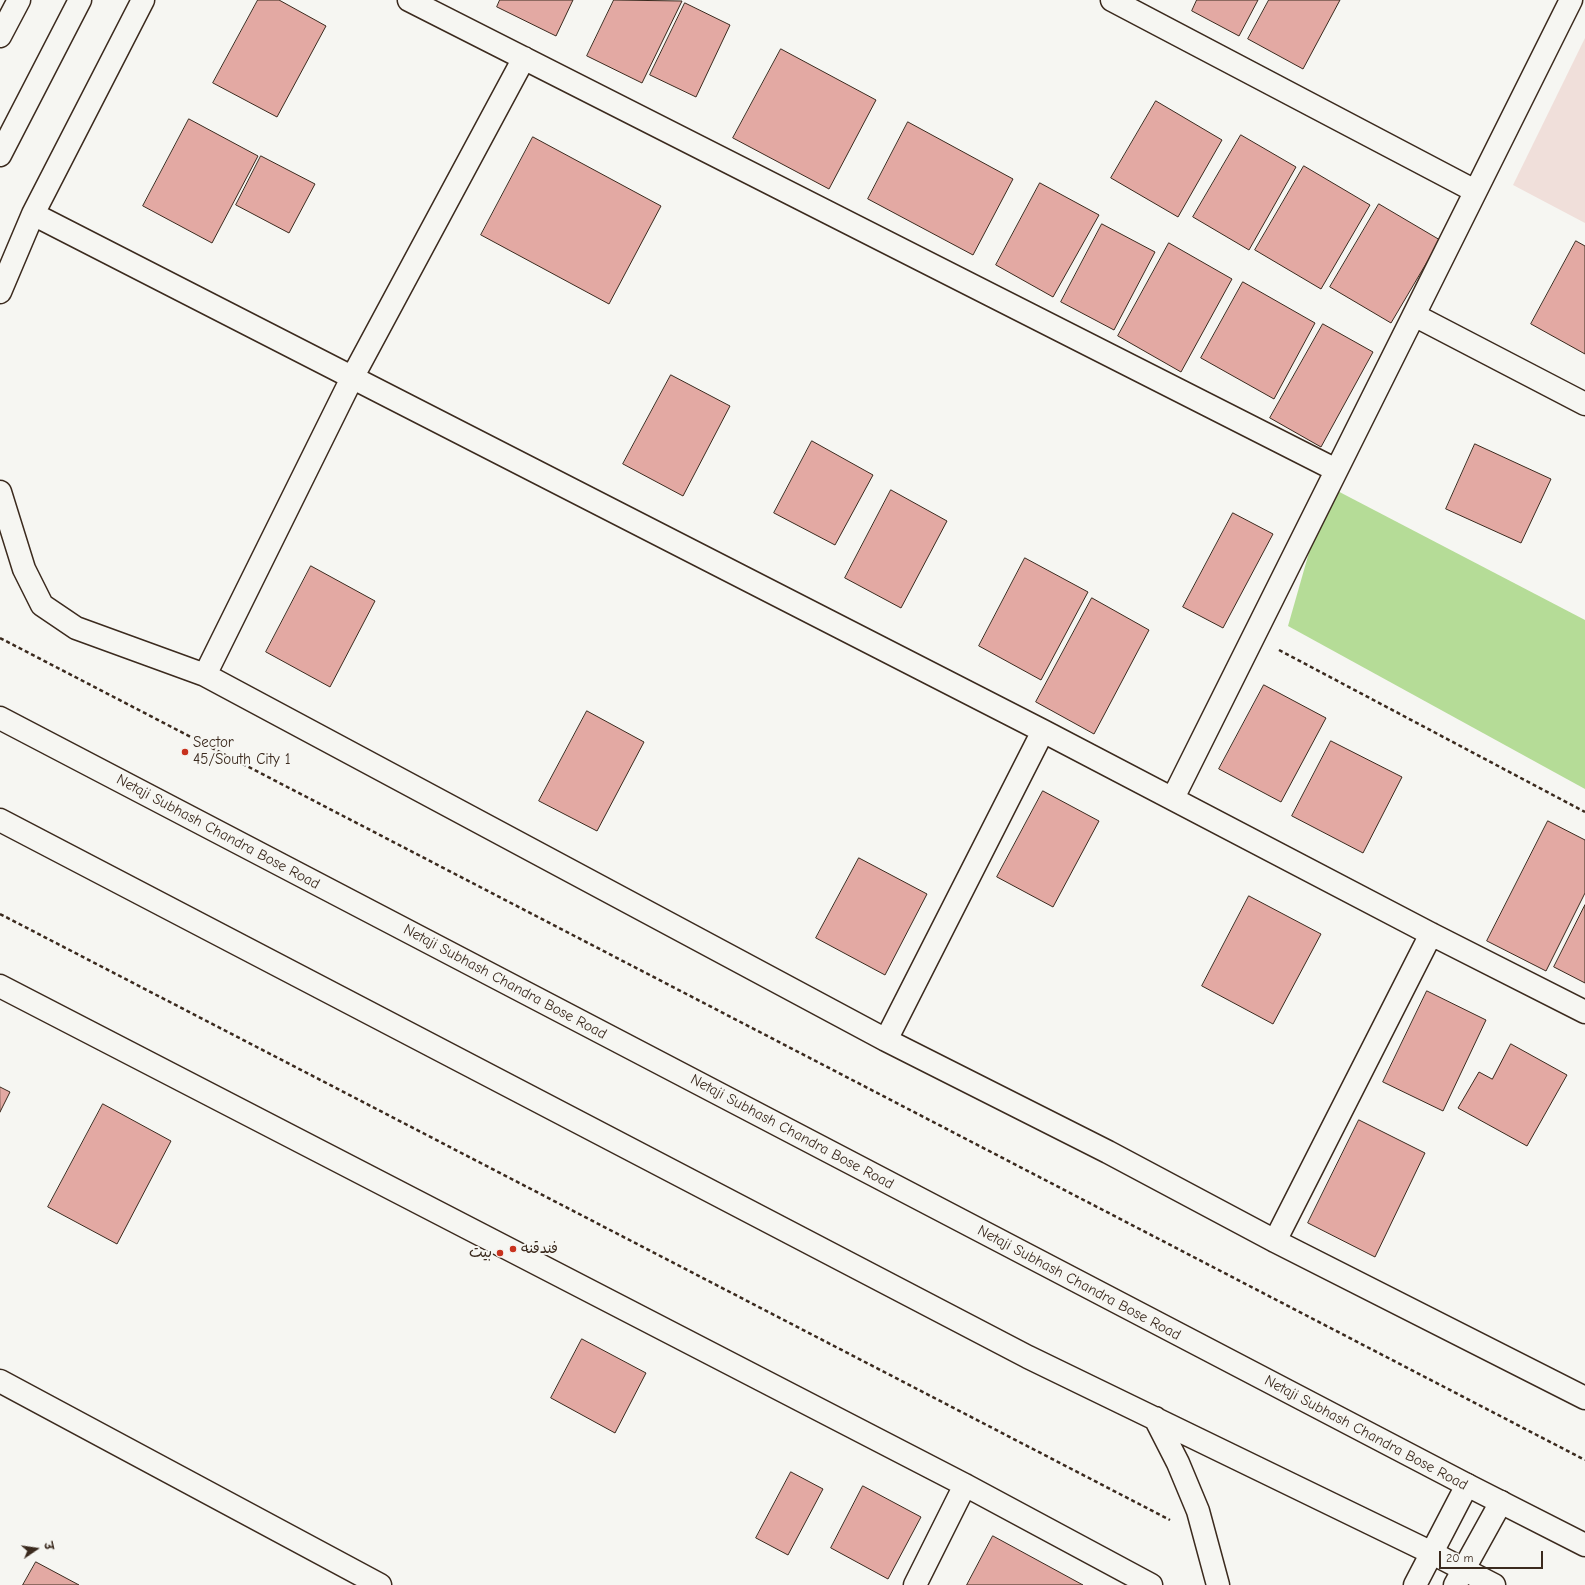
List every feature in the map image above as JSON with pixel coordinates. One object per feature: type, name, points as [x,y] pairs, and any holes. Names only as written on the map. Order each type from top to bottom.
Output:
[{"type":"street","points":[[0,36],[19,0]]},
{"type":"street","points":[[0,155],[80,0]]},
{"type":"street","points":[[0,292],[33,214],[143,0]]},
{"type":"street","points":[[409,0],[1336,470]]},
{"type":"street","points":[[1112,0],[1475,191]]},
{"type":"street","points":[[1173,798],[1571,0]]},
{"type":"street","points":[[205,675],[352,378],[524,58]]},
{"type":"street","points":[[33,214],[1043,731],[1431,934],[1585,1012]]},
{"type":"street","points":[[1414,315],[1585,404]]},
{"type":"street","points":[[0,492],[24,569],[42,605],[76,628],[205,675],[886,1040],[1108,1152],[1275,1241],[1585,1398]]},
{"type":"street","name":"Netaji Subhash Chandra Bose Road","points":[[0,718],[1467,1485],[1585,1545]]},
{"type":"street","points":[[886,1040],[1043,731]]},
{"type":"street","points":[[0,820],[1021,1353],[1432,1553],[1459,1577],[1494,1585]]},
{"type":"street","points":[[1275,1241],[1431,934]]},
{"type":"street","points":[[0,986],[965,1485],[1151,1585]]},
{"type":"street","points":[[0,1381],[380,1585]]},
{"type":"street","points":[[1155,1418],[1178,1463],[1198,1511],[1218,1585]]},
{"type":"street","points":[[915,1585],[965,1485]]},
{"type":"street","points":[[1415,1585],[1467,1485]]},
{"type":"street","points":[[1459,1577],[1501,1502]]},
{"type":"path","points":[[1254,636],[1585,812]]},
{"type":"path","points":[[0,638],[1585,1460]]},
{"type":"path","points":[[0,914],[1205,1538]]},
{"type":"shaded area","points":[[1585,38],[1585,223],[1513,185]]},
{"type":"green space","points":[[1328,486],[1585,620],[1585,789],[1288,626]]},
{"type":"building","points":[[258,0],[279,0],[326,26],[277,117],[213,83]]},
{"type":"building","points":[[500,0],[573,0],[556,36],[497,7]]},
{"type":"building","points":[[614,0],[682,1],[642,83],[587,56]]},
{"type":"building","points":[[1197,0],[1258,0],[1239,36],[1192,11]]},
{"type":"building","points":[[1269,0],[1340,0],[1303,69],[1248,39]]},
{"type":"building","points":[[685,3],[730,25],[696,97],[650,75]]},
{"type":"building","points":[[781,49],[876,100],[829,189],[733,138]]},
{"type":"building","points":[[1156,101],[1222,140],[1178,217],[1111,178]]},
{"type":"building","points":[[189,119],[258,156],[212,243],[143,206]]},
{"type":"building","points":[[908,122],[1013,179],[973,255],[868,199]]},
{"type":"building","points":[[1241,135],[1296,167],[1249,250],[1193,217]]},
{"type":"building","points":[[533,137],[661,206],[609,304],[481,235]]},
{"type":"building","points":[[261,156],[315,184],[289,233],[236,205]]},
{"type":"building","points":[[1304,166],[1370,205],[1321,289],[1255,250]]},
{"type":"building","points":[[1040,183],[1099,215],[1053,297],[996,265]]},
{"type":"building","points":[[1379,204],[1440,240],[1391,323],[1330,287]]},
{"type":"building","points":[[1102,224],[1155,252],[1114,330],[1061,302]]},
{"type":"building","points":[[1576,241],[1585,246],[1585,354],[1531,324]]},
{"type":"building","points":[[1169,243],[1232,279],[1181,372],[1118,336]]},
{"type":"building","points":[[1243,282],[1315,323],[1274,399],[1201,358]]},
{"type":"building","points":[[1323,324],[1373,352],[1321,447],[1270,418]]},
{"type":"building","points":[[671,375],[730,406],[683,496],[623,464]]},
{"type":"building","points":[[812,441],[873,475],[835,545],[774,513]]},
{"type":"building","points":[[1475,444],[1551,479],[1521,543],[1446,509]]},
{"type":"building","points":[[891,490],[947,521],[901,608],[845,578]]},
{"type":"building","points":[[1233,513],[1273,534],[1223,628],[1183,607]]},
{"type":"building","points":[[1025,558],[1088,592],[1041,680],[979,646]]},
{"type":"building","points":[[311,566],[375,601],[330,687],[266,652]]},
{"type":"building","points":[[1092,598],[1149,630],[1094,734],[1036,702]]},
{"type":"building","points":[[1264,685],[1326,718],[1281,802],[1219,769]]},
{"type":"building","points":[[587,711],[644,742],[597,831],[539,801]]},
{"type":"building","points":[[1331,741],[1402,777],[1363,853],[1292,816]]},
{"type":"building","points":[[1043,791],[1099,821],[1053,907],[997,877]]},
{"type":"building","points":[[1548,821],[1585,840],[1585,893],[1546,971],[1487,941]]},
{"type":"building","points":[[859,858],[927,894],[885,975],[816,938]]},
{"type":"building","points":[[1249,896],[1321,934],[1273,1024],[1202,986]]},
{"type":"building","points":[[1585,905],[1585,983],[1554,967]]},
{"type":"building","points":[[1427,991],[1486,1020],[1443,1111],[1383,1082]]},
{"type":"building","points":[[1511,1044],[1567,1075],[1527,1146],[1458,1108],[1479,1072],[1492,1079]]},
{"type":"building","points":[[0,1087],[10,1092],[0,1112]]},
{"type":"building","points":[[103,1104],[171,1141],[117,1244],[48,1207]]},
{"type":"building","points":[[1359,1120],[1425,1153],[1375,1257],[1308,1223]]},
{"type":"building","points":[[582,1339],[646,1373],[615,1433],[551,1398]]},
{"type":"building","points":[[791,1472],[823,1489],[788,1555],[756,1538]]},
{"type":"building","points":[[863,1486],[921,1517],[888,1579],[831,1548]]},
{"type":"building","points":[[993,1536],[1083,1585],[967,1585]]},
{"type":"building","points":[[36,1562],[79,1585],[23,1585]]},
{"type":"place","name":"Sector 45/South City 1","points":[[185,752]]},
{"type":"place","name":"فندقنه","points":[[513,1249]]},
{"type":"place","name":"بيت","points":[[500,1253]]}]
